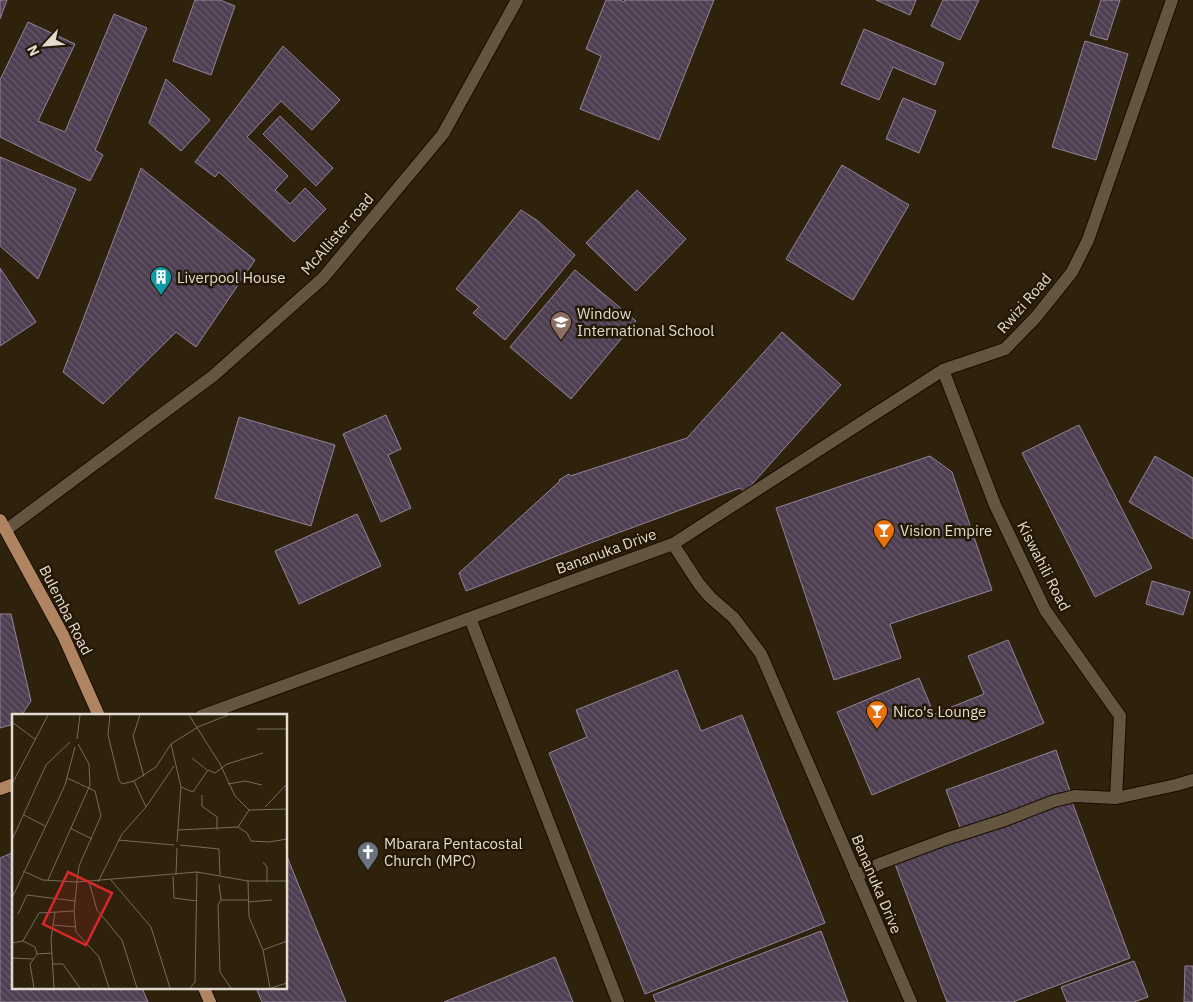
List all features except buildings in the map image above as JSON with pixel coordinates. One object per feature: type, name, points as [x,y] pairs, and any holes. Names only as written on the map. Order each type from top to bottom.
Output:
[{"type":"main road","name":"Bulemba Road","points":[[3,525],[63,635],[97,714]]},
{"type":"main road","points":[[0,789],[12,785]]},
{"type":"main road","points":[[205,990],[210,1002]]},
{"type":"street","name":"McAllister road","points":[[3,525],[213,376],[323,278],[443,134],[517,0]]},
{"type":"street","name":"Rwizi Road","points":[[673,544],[943,370],[1005,349],[1036,317],[1072,272],[1088,240],[1172,0]]},
{"type":"street","name":"Kiswahili Road","points":[[943,370],[995,505],[1045,610],[1120,716],[1116,798]]},
{"type":"street","name":"Bananuka Drive","points":[[206,714],[673,544],[705,590],[734,618],[761,654],[911,1002]]},
{"type":"street","points":[[470,618],[618,1002]]},
{"type":"street","points":[[856,876],[879,864],[1054,801],[1075,796],[1116,798],[1193,780]]},
{"type":"place","name":"Liverpool House","points":[[161,296]]},
{"type":"place","name":"Window International School","points":[[561,341]]},
{"type":"place","name":"Vision Empire","points":[[884,549]]},
{"type":"place","name":"Nico's Lounge","points":[[877,730]]},
{"type":"place","name":"Mbarara Pentacostal Church (MPC)","points":[[368,871]]}]
